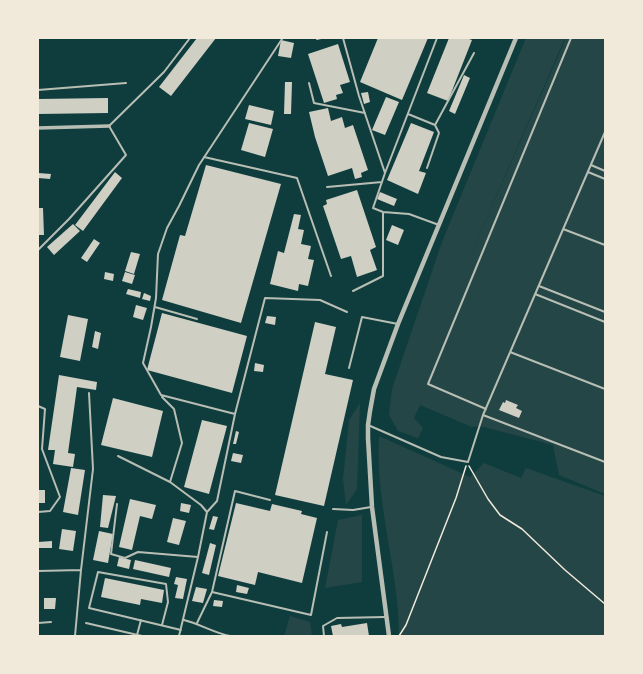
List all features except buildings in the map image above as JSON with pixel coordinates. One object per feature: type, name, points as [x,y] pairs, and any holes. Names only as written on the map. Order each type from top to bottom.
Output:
[{"type":"street","points":[[389,636],[372,507],[368,425],[374,389],[398,324],[516,38]]},
{"type":"street","points":[[38,128],[109,126]]},
{"type":"lane","points":[[38,250],[69,219],[126,155],[109,126],[164,72],[190,38]]},
{"type":"lane","points":[[170,482],[182,443],[174,408],[161,395],[143,363],[155,307],[158,254],[167,228],[204,157],[282,38]]},
{"type":"lane","points":[[317,39],[321,38]]},
{"type":"lane","points":[[343,38],[365,113],[385,173]]},
{"type":"lane","points":[[437,38],[373,208],[383,212],[409,214],[439,225]]},
{"type":"lane","points":[[486,409],[428,384],[571,38]]},
{"type":"lane","points":[[436,125],[474,53]]},
{"type":"lane","points":[[38,90],[126,83]]},
{"type":"lane","points":[[309,83],[314,103],[365,113]]},
{"type":"lane","points":[[408,114],[436,125],[439,133],[426,168]]},
{"type":"lane","points":[[368,425],[441,457],[468,462],[483,416],[605,132]]},
{"type":"lane","points":[[204,157],[297,178],[331,276]]},
{"type":"lane","points":[[590,165],[605,171]]},
{"type":"lane","points":[[588,172],[605,178]]},
{"type":"lane","points":[[326,187],[382,182]]},
{"type":"lane","points":[[353,291],[383,276],[383,212]]},
{"type":"lane","points":[[563,229],[605,245]]},
{"type":"lane","points":[[539,286],[605,312]]},
{"type":"lane","points":[[535,294],[605,322]]},
{"type":"lane","points":[[180,636],[207,512],[217,501],[235,414],[265,298],[320,300],[347,312]]},
{"type":"lane","points":[[155,307],[197,319]]},
{"type":"lane","points":[[349,368],[362,317],[398,324]]},
{"type":"lane","points":[[510,352],[605,389]]},
{"type":"lane","points":[[75,636],[93,469],[90,393]]},
{"type":"lane","points":[[161,395],[235,414]]},
{"type":"lane","points":[[38,406],[46,409],[42,449],[60,497],[50,511],[38,512]]},
{"type":"lane","points":[[483,416],[605,462]]},
{"type":"lane","points":[[118,456],[170,482],[201,505],[207,512]]},
{"type":"lane","points":[[196,623],[212,592],[235,491],[270,500]]},
{"type":"lane","points":[[117,504],[111,554],[126,558],[138,552],[198,557]]},
{"type":"lane","points":[[333,509],[353,510],[372,507]]},
{"type":"lane","points":[[212,592],[311,615],[327,532]]},
{"type":"lane","points":[[38,571],[81,570]]},
{"type":"lane","points":[[162,625],[168,602],[166,584],[98,572],[89,608],[181,630]]},
{"type":"lane","points":[[324,636],[323,626],[337,618],[386,617]]},
{"type":"lane","points":[[137,635],[141,620]]},
{"type":"lane","points":[[184,620],[230,636]]},
{"type":"lane","points":[[38,622],[51,622]]},
{"type":"lane","points":[[86,623],[142,636]]},
{"type":"path","points":[[468,462],[474,477],[500,514],[522,529],[564,570],[605,604]]},
{"type":"path","points":[[399,636],[406,625],[453,506],[468,462]]},
{"type":"shaded area","points":[[526,38],[565,38],[459,281],[566,38],[605,38],[605,494],[559,475],[553,445],[480,426],[472,427],[420,405],[414,418],[423,428],[418,438],[398,431],[389,415],[392,389],[442,242]]},
{"type":"shaded area","points":[[360,403],[357,489],[346,505],[343,479],[349,420]]},
{"type":"shaded area","points":[[379,436],[470,477],[484,463],[521,478],[526,468],[605,496],[605,636],[399,636],[395,586],[380,487]]},
{"type":"shaded area","points":[[362,515],[362,582],[325,588],[338,520]]},
{"type":"shaded area","points":[[290,616],[310,622],[312,636],[284,636]]}]
